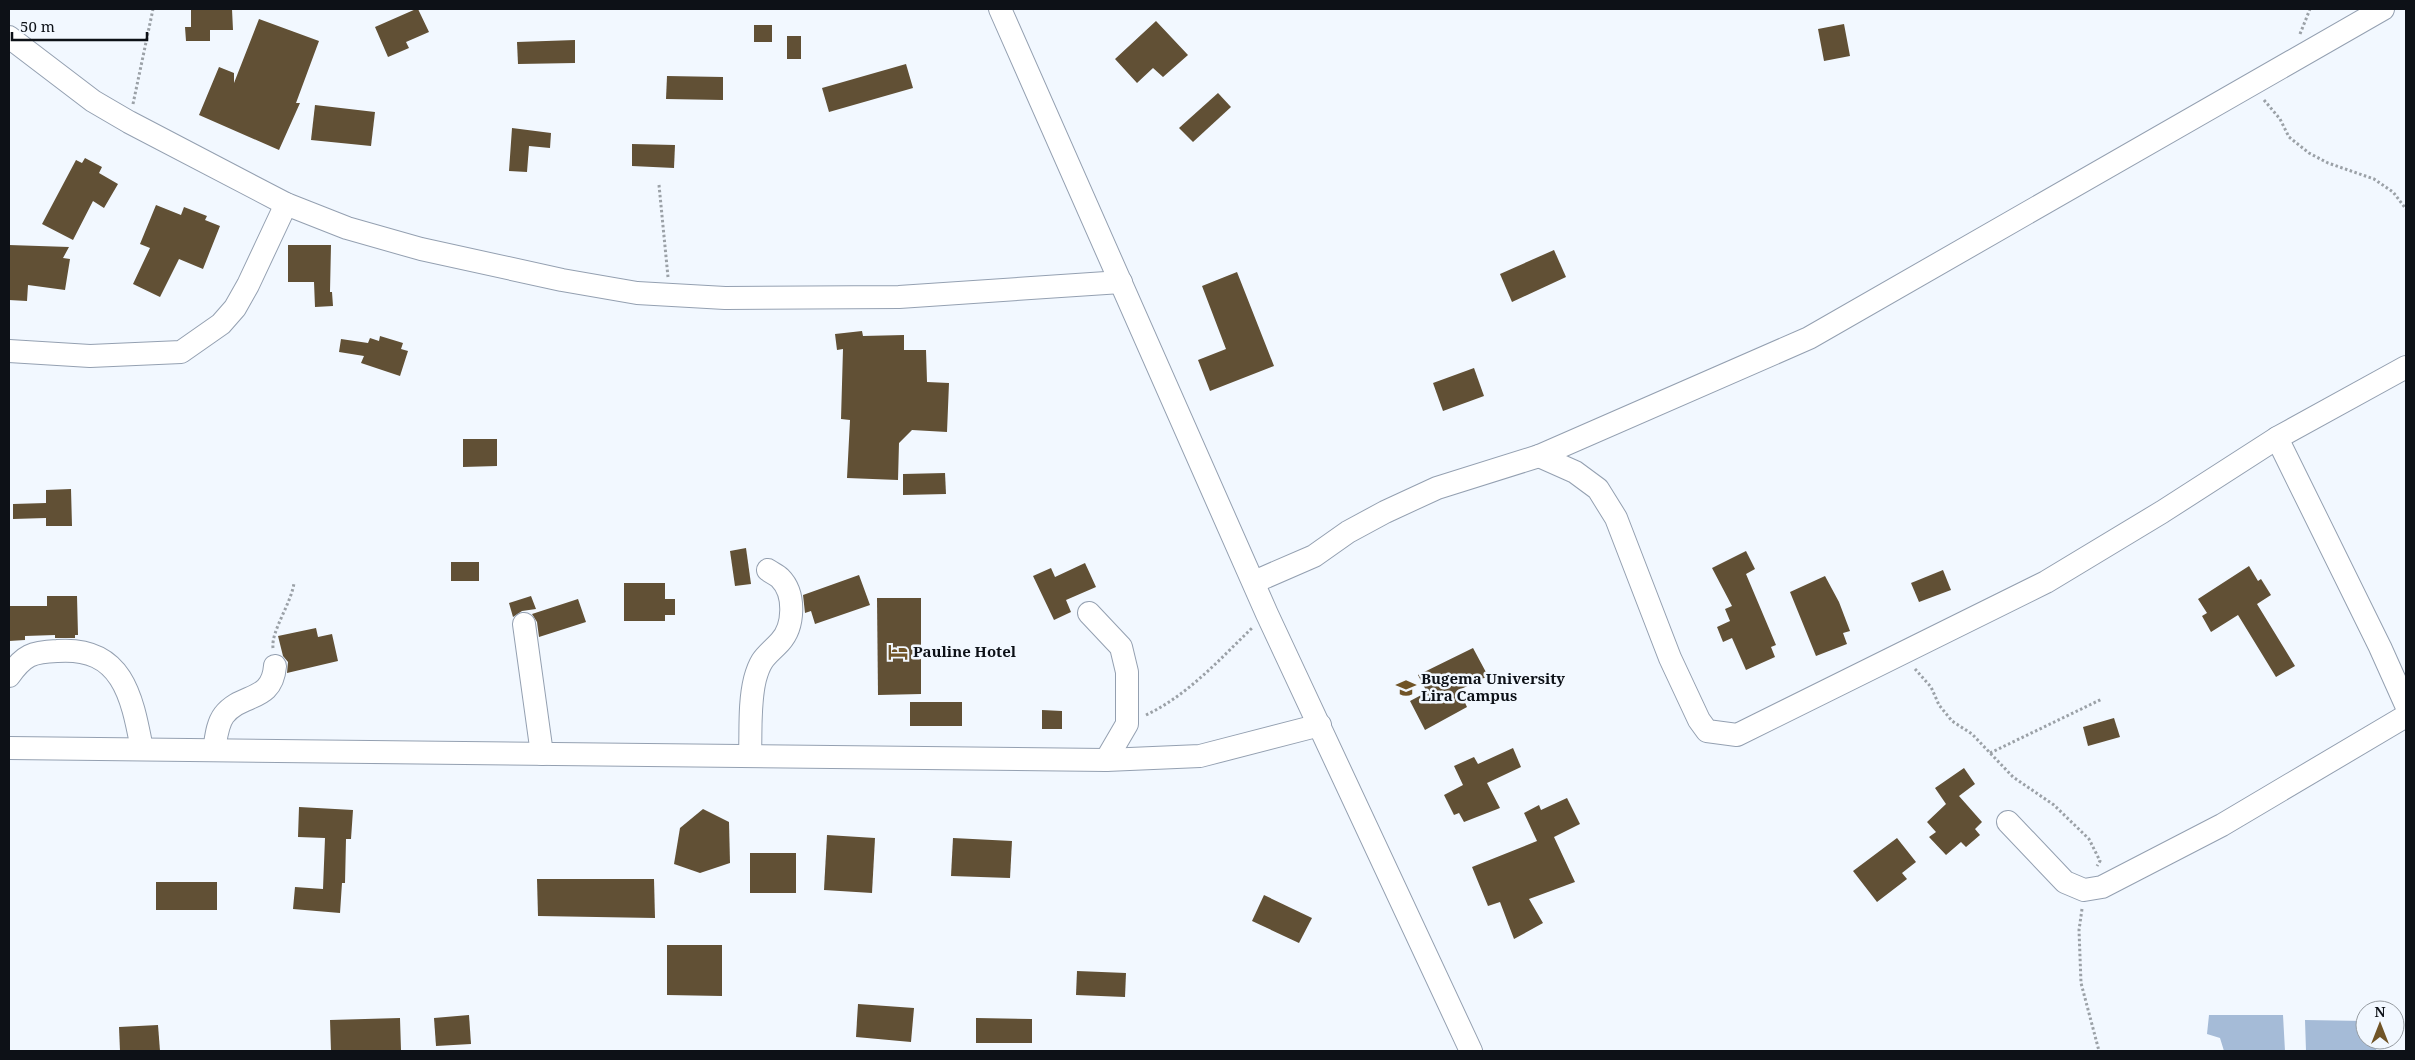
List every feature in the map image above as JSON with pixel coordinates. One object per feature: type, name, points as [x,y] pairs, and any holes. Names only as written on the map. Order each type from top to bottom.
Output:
[{"type":"street","points":[[1000,9],[1267,614],[1471,1051]]},
{"type":"street","points":[[1254,582],[1314,556],[1348,532],[1385,512],[1437,488],[1539,456],[1809,338],[1973,246],[2254,81],[2383,9]]},
{"type":"street","points":[[9,37],[93,101],[129,122],[286,204],[347,228],[421,250],[562,280],[637,293],[670,295],[783,300],[899,297],[1121,282]]},
{"type":"street","points":[[9,351],[90,356],[181,352],[221,324],[235,308],[248,285],[286,204]]},
{"type":"street","points":[[1539,456],[1575,472],[1598,489],[1603,496],[1616,518],[1670,658],[1699,720],[1707,731],[1738,736],[2046,582],[2162,512],[2277,438],[2406,367]]},
{"type":"street","points":[[2277,438],[2380,647],[2406,705]]},
{"type":"street","points":[[750,755],[751,709],[755,679],[765,655],[780,641],[789,626],[792,608],[784,583],[768,570]]},
{"type":"street","points":[[1089,613],[1120,647],[1127,672],[1127,724],[1106,760]]},
{"type":"street","points":[[524,624],[542,754]]},
{"type":"street","points":[[9,676],[20,660],[38,653],[77,650],[94,654],[108,663],[120,676],[128,691],[142,748]]},
{"type":"street","points":[[214,750],[223,716],[271,686],[274,680],[275,666]]},
{"type":"street","points":[[2008,822],[2065,882],[2084,890],[2102,887],[2117,881],[2222,825],[2406,716]]},
{"type":"street","points":[[9,748],[1106,760],[1200,756],[1320,725]]},
{"type":"path","points":[[129,122],[153,9]]},
{"type":"path","points":[[2254,81],[2266,103],[2280,119],[2289,137],[2309,153],[2328,163],[2374,179],[2393,192],[2406,209]]},
{"type":"path","points":[[659,185],[670,295]]},
{"type":"path","points":[[275,666],[272,643],[292,596],[294,583]]},
{"type":"path","points":[[1127,724],[1167,705],[1186,691],[1267,614]]},
{"type":"path","points":[[1899,657],[1922,675],[1952,722],[1972,734],[2013,777],[2054,805],[2089,839],[2100,861],[2084,890],[2079,930],[2081,983],[2099,1051]]},
{"type":"path","points":[[1990,753],[2102,699]]},
{"type":"water","points":[[2209,1015],[2283,1015],[2285,1051],[2224,1051],[2220,1038],[2207,1034]]},
{"type":"water","points":[[2305,1020],[2355,1021],[2355,1050],[2376,1050],[2376,1051],[2306,1051]]},
{"type":"building","points":[[191,9],[232,9],[233,30],[210,30],[210,41],[186,41],[185,27],[191,27]]},
{"type":"building","points":[[418,9],[429,32],[406,42],[409,48],[388,57],[375,27]]},
{"type":"building","points":[[259,19],[319,41],[296,103],[300,103],[279,150],[199,115],[219,67],[234,73],[234,83]]},
{"type":"building","points":[[1156,21],[1188,55],[1163,77],[1153,68],[1137,83],[1115,59]]},
{"type":"building","points":[[1844,24],[1850,56],[1824,61],[1818,29]]},
{"type":"building","points":[[754,25],[772,25],[772,42],[754,42]]},
{"type":"building","points":[[787,36],[801,36],[801,59],[787,59]]},
{"type":"building","points":[[575,40],[575,63],[518,64],[517,42]]},
{"type":"building","points":[[906,64],[913,88],[829,112],[822,88]]},
{"type":"building","points":[[667,76],[723,77],[723,100],[666,99]]},
{"type":"building","points":[[1218,93],[1231,107],[1193,142],[1179,128]]},
{"type":"building","points":[[315,105],[375,112],[371,146],[311,140]]},
{"type":"building","points":[[512,128],[551,133],[550,148],[529,146],[527,172],[509,171]]},
{"type":"building","points":[[632,144],[675,145],[674,168],[632,166]]},
{"type":"building","points":[[85,158],[102,167],[99,173],[118,184],[104,208],[93,201],[73,240],[42,224],[76,160],[82,163]]},
{"type":"building","points":[[156,205],[181,215],[184,207],[207,216],[205,220],[220,226],[203,269],[179,259],[160,297],[133,284],[150,248],[140,244]]},
{"type":"building","points":[[9,245],[69,247],[63,258],[70,259],[65,290],[28,285],[27,301],[9,300]]},
{"type":"building","points":[[288,245],[331,245],[330,292],[332,292],[333,306],[315,307],[314,282],[288,282]]},
{"type":"building","points":[[1554,250],[1566,277],[1512,302],[1500,274]]},
{"type":"building","points":[[1237,272],[1274,366],[1210,391],[1198,360],[1226,349],[1202,286]]},
{"type":"building","points":[[862,331],[863,336],[904,335],[904,350],[926,350],[927,382],[949,383],[947,432],[912,430],[899,443],[898,480],[847,478],[850,420],[841,419],[843,349],[837,350],[835,334]]},
{"type":"building","points":[[380,336],[403,343],[401,349],[408,351],[400,376],[361,363],[364,356],[339,352],[341,339],[368,343],[370,338],[379,341]]},
{"type":"building","points":[[1474,368],[1484,396],[1443,411],[1433,383]]},
{"type":"building","points":[[463,439],[497,439],[497,466],[463,467]]},
{"type":"building","points":[[945,473],[946,494],[903,495],[903,474]]},
{"type":"building","points":[[71,489],[72,526],[46,526],[46,518],[13,519],[13,504],[46,503],[46,490]]},
{"type":"building","points":[[746,548],[751,584],[735,586],[730,551]]},
{"type":"building","points":[[1746,551],[1755,569],[1746,574],[1776,645],[1771,647],[1775,657],[1746,670],[1732,638],[1723,642],[1717,627],[1730,621],[1725,609],[1732,606],[1712,568]]},
{"type":"building","points":[[451,562],[479,562],[479,581],[451,581]]},
{"type":"building","points":[[1085,563],[1096,587],[1066,600],[1071,612],[1054,620],[1033,576],[1051,568],[1055,577]]},
{"type":"building","points":[[2249,566],[2258,581],[2261,579],[2271,595],[2257,604],[2295,666],[2276,677],[2238,615],[2211,632],[2202,616],[2207,613],[2198,599]]},
{"type":"building","points":[[1943,570],[1951,590],[1919,602],[1911,583]]},
{"type":"building","points":[[859,575],[870,605],[815,624],[811,611],[805,613],[803,595]]},
{"type":"building","points":[[1825,576],[1839,602],[1850,631],[1843,633],[1847,644],[1816,656],[1790,592]]},
{"type":"building","points":[[624,583],[665,583],[665,599],[675,599],[675,615],[665,615],[665,621],[624,621]]},
{"type":"building","points":[[47,596],[77,596],[78,635],[75,635],[75,638],[55,638],[55,635],[25,636],[25,640],[9,641],[9,606],[47,606]]},
{"type":"building","points":[[531,596],[536,609],[522,611],[513,617],[509,603]]},
{"type":"building","points":[[877,598],[921,598],[921,694],[878,695]]},
{"type":"building","points":[[578,599],[586,622],[539,637],[537,622],[532,614]]},
{"type":"building","points":[[316,628],[318,637],[332,634],[338,661],[287,673],[288,662],[283,656],[278,636]]},
{"type":"building","points":[[1473,648],[1488,676],[1459,690],[1467,707],[1425,730],[1410,701],[1427,692],[1418,675]]},
{"type":"building","points":[[910,702],[962,702],[962,726],[910,726]]},
{"type":"building","points":[[1042,710],[1062,711],[1062,729],[1042,729]]},
{"type":"building","points":[[2114,718],[2120,737],[2088,746],[2083,727]]},
{"type":"building","points":[[1513,748],[1521,767],[1487,783],[1500,808],[1464,822],[1459,813],[1454,815],[1444,795],[1463,785],[1454,766],[1474,757],[1478,764]]},
{"type":"building","points":[[1964,768],[1975,784],[1959,796],[1982,822],[1975,829],[1980,835],[1966,847],[1961,842],[1946,855],[1929,837],[1936,832],[1927,822],[1946,804],[1935,788]]},
{"type":"building","points":[[1567,798],[1580,824],[1554,837],[1575,882],[1529,899],[1543,923],[1514,939],[1500,902],[1488,906],[1472,867],[1537,841],[1524,813],[1539,805],[1541,810]]},
{"type":"building","points":[[299,807],[353,810],[351,839],[346,839],[345,883],[342,883],[340,913],[293,909],[295,887],[323,889],[325,838],[298,837]]},
{"type":"building","points":[[703,809],[729,822],[730,863],[700,873],[674,864],[680,828]]},
{"type":"building","points":[[827,835],[875,838],[872,893],[824,890]]},
{"type":"building","points":[[953,838],[1012,841],[1010,878],[951,876]]},
{"type":"building","points":[[1897,838],[1916,862],[1902,873],[1907,879],[1877,902],[1853,871]]},
{"type":"building","points":[[750,853],[796,853],[796,893],[750,893]]},
{"type":"building","points":[[537,879],[654,879],[655,918],[538,916]]},
{"type":"building","points":[[156,882],[217,882],[217,910],[156,910]]},
{"type":"building","points":[[1264,895],[1312,918],[1299,943],[1252,921]]},
{"type":"building","points":[[667,945],[722,945],[722,996],[667,995]]},
{"type":"building","points":[[1077,971],[1126,973],[1125,997],[1076,995]]},
{"type":"building","points":[[858,1004],[914,1008],[911,1042],[856,1037]]},
{"type":"building","points":[[469,1015],[471,1044],[436,1046],[434,1018]]},
{"type":"building","points":[[400,1018],[401,1051],[331,1051],[330,1020]]},
{"type":"building","points":[[976,1018],[1032,1019],[1032,1043],[976,1043]]},
{"type":"building","points":[[158,1025],[160,1051],[120,1051],[119,1027]]},
{"type":"place","name":"Pauline Hotel","points":[[898,652]]},
{"type":"place","name":"Bugema University Lira Campus","points":[[1406,688]]}]
